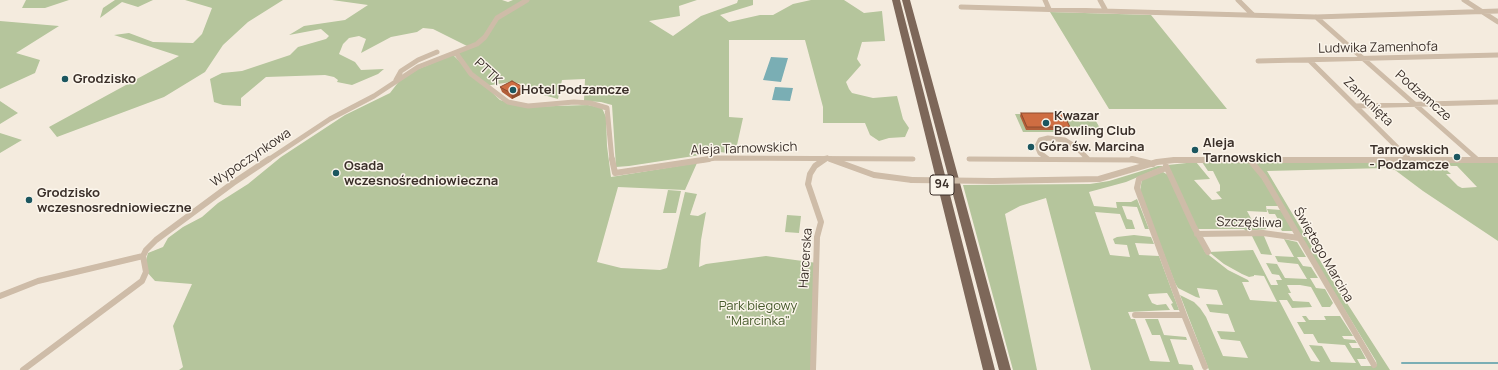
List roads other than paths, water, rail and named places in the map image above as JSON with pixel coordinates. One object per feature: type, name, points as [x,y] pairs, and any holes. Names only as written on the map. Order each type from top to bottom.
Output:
[{"type":"main road","name":"94","points":[[896,0],[989,370]]},
{"type":"main road","name":"94","points":[[906,0],[1005,370]]},
{"type":"street","name":"Wypoczynkowa","points":[[143,256],[156,240],[233,183],[330,119],[374,96],[424,63],[478,44],[485,37],[497,18],[527,0]]},
{"type":"street","points":[[1045,0],[1049,9]]},
{"type":"street","points":[[1100,0],[1106,11]]},
{"type":"street","points":[[1238,0],[1253,15]]},
{"type":"street","points":[[1464,0],[1498,22]]},
{"type":"street","points":[[961,7],[1316,17],[1498,11]]},
{"type":"street","name":"Podzamcze","points":[[1316,17],[1478,160]]},
{"type":"street","points":[[395,81],[401,71],[418,60],[437,52]]},
{"type":"street","name":"PTTK","points":[[456,53],[471,74],[508,102],[528,106],[582,103],[602,106],[608,110],[611,152],[615,173]]},
{"type":"street","name":"Ludwika Zamenhofa","points":[[1258,61],[1498,55]]},
{"type":"street","name":"Zamknięta","points":[[1309,60],[1410,160]]},
{"type":"street","points":[[579,97],[582,103]]},
{"type":"street","points":[[1356,106],[1498,102]]},
{"type":"street","points":[[1048,159],[1040,153],[1037,146],[1040,140],[1048,138],[1065,140],[1076,147],[1088,159]]},
{"type":"street","name":"Aleja Tarnowskich","points":[[615,173],[716,158],[913,159]]},
{"type":"street","name":"Aleja Tarnowskich","points":[[827,158],[874,175],[912,180],[1099,180],[1153,164]]},
{"type":"street","name":"Harcerska","points":[[813,370],[817,237],[821,222],[808,184],[810,174],[815,166],[827,158]]},
{"type":"street","name":"Aleja Tarnowskich","points":[[968,159],[1132,159],[1165,165],[1174,160],[1498,160]]},
{"type":"street","name":"Świętego Marcina","points":[[1249,159],[1264,177],[1374,365]]},
{"type":"street","points":[[1205,367],[1137,188],[1139,179],[1165,165],[1197,234],[1208,252]]},
{"type":"street","name":"Szczęśliwa","points":[[1197,234],[1263,233],[1299,238]]},
{"type":"street","points":[[0,296],[38,281],[80,273],[143,256],[146,272],[142,281],[23,370]]},
{"type":"street","points":[[1134,315],[1184,315]]},
{"type":"water","points":[[771,57],[788,58],[781,82],[763,80]]},
{"type":"water","points":[[775,87],[793,88],[790,101],[772,100]]},
{"type":"waterway","points":[[1402,363],[1498,363]]},
{"type":"place","name":"Grodzisko","points":[[65,79]]},
{"type":"place","name":"Hotel Podzamcze","points":[[513,90]]},
{"type":"place","name":"Kwazar Bowling Club","points":[[1046,123]]},
{"type":"place","name":"Góra św. Marcina","points":[[1031,147]]},
{"type":"place","name":"Aleja Tarnowskich","points":[[1195,150]]},
{"type":"place","name":"Tarnowskich - Podzamcze","points":[[1457,157]]},
{"type":"place","name":"Osada wczesnośredniowieczna","points":[[336,173]]},
{"type":"place","name":"Grodzisko wczesnosredniowieczne","points":[[29,200]]},
{"type":"park label","name":"Park biegowy \"Marcinka\"","points":[[758,314]]}]
